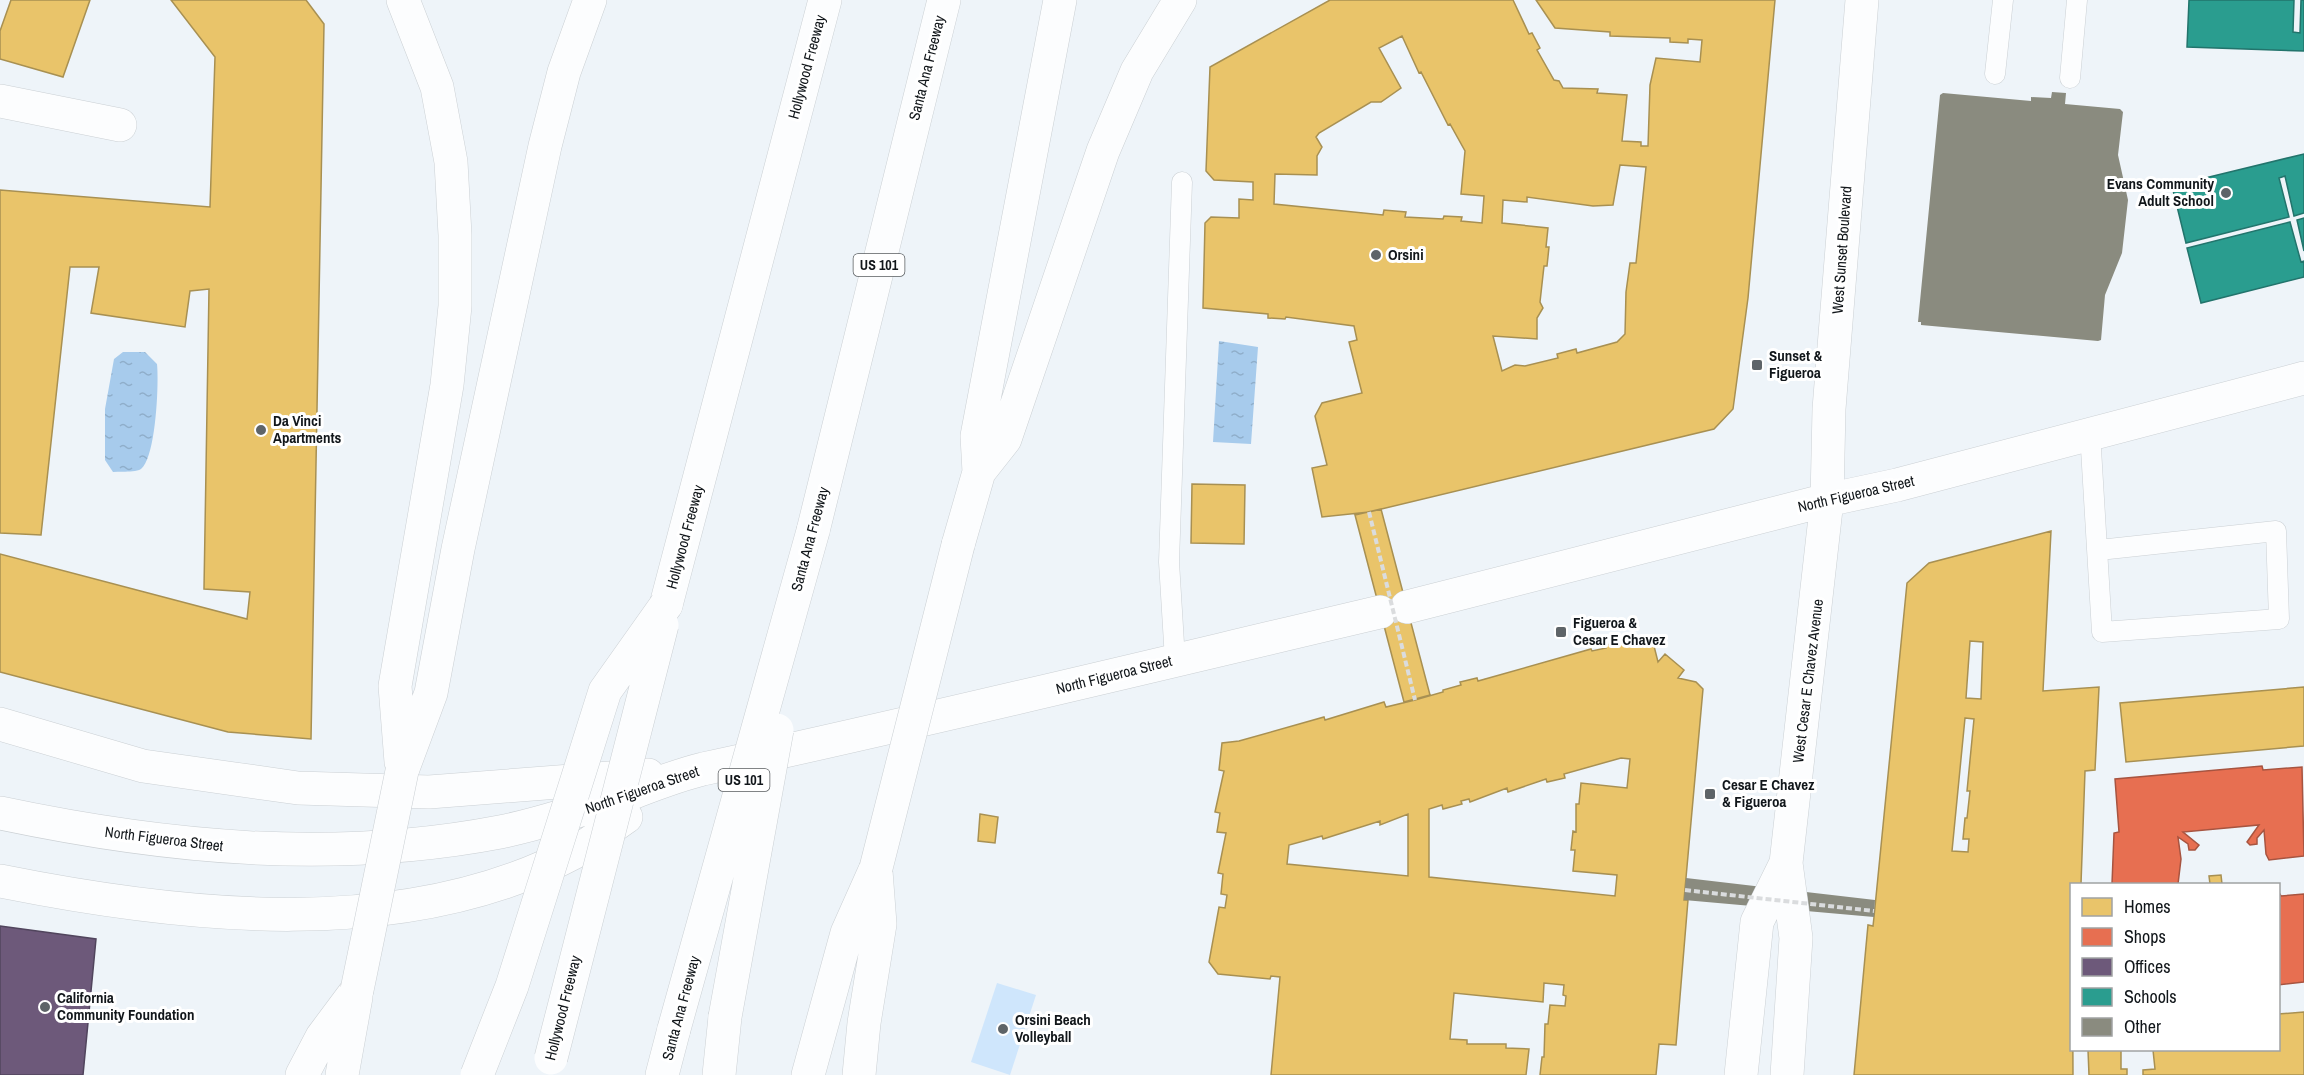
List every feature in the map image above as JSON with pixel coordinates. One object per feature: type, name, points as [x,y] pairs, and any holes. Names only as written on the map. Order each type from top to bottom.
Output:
[{"type":"main road","points":[[402,771],[395,686],[447,385],[455,306],[455,235],[451,162],[437,87],[403,0]]},
{"type":"main road","points":[[302,1075],[335,1040],[357,990],[402,771],[431,693],[458,549],[545,146],[564,72],[590,0]]},
{"type":"main road","name":"Hollywood Freeway","points":[[549,1067],[666,605],[825,0]]},
{"type":"main road","name":"Santa Ana Freeway","points":[[662,1075],[813,531],[944,0]]},
{"type":"main road","points":[[808,1075],[847,933],[876,868],[958,545],[979,472],[977,436],[1060,0]]},
{"type":"main road","points":[[979,472],[1005,439],[1107,141],[1137,71],[1180,0]]},
{"type":"main road","name":"West Sunset Boulevard","points":[[1827,500],[1829,409],[1862,0]]},
{"type":"main road","points":[[0,101],[120,125]]},
{"type":"main road","name":"North Figueroa Street","points":[[0,813],[120,836],[278,851],[350,850],[429,844],[501,832],[567,816],[691,772],[947,717],[1175,660],[1394,609],[1827,500],[1897,485],[2090,432],[2304,378]]},
{"type":"main road","name":"West Cesar E Chavez Avenue","points":[[1787,1075],[1796,938],[1786,863],[1827,500]]},
{"type":"main road","points":[[719,1075],[725,1017],[813,531]]},
{"type":"main road","points":[[477,1075],[512,986],[606,691],[666,605]]},
{"type":"main road","points":[[0,724],[143,766],[298,788],[429,792],[691,772]]},
{"type":"main road","points":[[0,881],[106,899],[194,909],[278,915],[356,913],[437,900],[507,880],[578,850],[691,772]]},
{"type":"main road","name":"West Cesar E Chavez Avenue","points":[[1741,1075],[1756,922],[1786,863]]},
{"type":"main road","points":[[859,1075],[864,1023],[880,924],[876,868]]},
{"type":"main road","points":[[335,1040],[342,1075]]},
{"type":"lane","points":[[1995,74],[2002,0]]},
{"type":"lane","points":[[2070,78],[2078,0]]},
{"type":"lane","points":[[1175,660],[1169,562],[1182,182]]},
{"type":"lane","points":[[2090,432],[2102,632],[2278,619],[2276,531],[2098,550]]},
{"type":"path","points":[[1369,512],[1415,700]]},
{"type":"path","points":[[1685,890],[1874,911]]},
{"type":"shaded area","name":"Orsini Beach Volleyball","points":[[997,983],[1036,995],[1010,1075],[971,1062]]},
{"type":"water","points":[[1219,341],[1258,347],[1251,444],[1213,442]]},
{"type":"water","points":[[123,352],[145,352],[157,364],[157,402],[153,436],[146,462],[138,470],[113,472],[105,460],[105,409],[114,359]]},
{"type":"building: Homes","points":[[11,0],[90,0],[63,77],[0,59],[0,31]]},
{"type":"building: Homes","name":"Da Vinci Apartments","points":[[171,0],[306,0],[324,24],[311,739],[228,732],[0,672],[0,554],[247,619],[250,592],[204,589],[209,289],[190,291],[185,327],[91,313],[99,267],[70,267],[41,535],[0,533],[0,190],[210,207],[215,57]]},
{"type":"building: Homes","name":"Orsini","points":[[1330,0],[1513,0],[1529,34],[1532,33],[1540,48],[1537,50],[1554,80],[1559,81],[1563,88],[1598,89],[1597,93],[1627,95],[1622,141],[1641,142],[1641,146],[1648,146],[1650,85],[1656,58],[1700,62],[1702,40],[1688,39],[1688,43],[1670,42],[1670,38],[1610,36],[1610,32],[1555,28],[1536,0],[1775,0],[1748,298],[1733,409],[1714,429],[1369,512],[1322,517],[1312,468],[1327,465],[1315,416],[1322,403],[1362,393],[1349,342],[1357,340],[1354,326],[1286,317],[1285,319],[1268,318],[1268,314],[1203,308],[1205,223],[1211,217],[1239,218],[1239,199],[1253,200],[1253,182],[1214,180],[1206,171],[1210,67]],"holes":[[[1402,36],[1419,73],[1421,72],[1448,125],[1450,124],[1465,151],[1461,194],[1484,196],[1482,223],[1461,221],[1462,217],[1444,216],[1443,219],[1405,217],[1406,212],[1384,210],[1383,215],[1274,204],[1275,174],[1317,175],[1317,156],[1322,147],[1316,137],[1319,133],[1371,102],[1381,102],[1401,88],[1379,48]],[[1620,165],[1646,167],[1636,263],[1630,263],[1626,292],[1625,334],[1617,342],[1577,353],[1576,349],[1557,354],[1558,358],[1525,366],[1515,365],[1502,371],[1493,336],[1537,339],[1537,318],[1543,308],[1540,302],[1544,266],[1547,266],[1549,247],[1546,247],[1548,228],[1502,223],[1503,200],[1527,202],[1527,197],[1593,206],[1613,205]]]},
{"type":"building: Homes","points":[[1192,484],[1245,485],[1244,544],[1191,543]]},
{"type":"building: Homes","points":[[1381,509],[1430,695],[1404,702],[1355,515]]},
{"type":"building: Homes","points":[[2051,531],[2043,691],[2099,687],[2095,770],[2085,771],[2081,883],[2070,883],[2070,1051],[2073,1051],[2073,1075],[1854,1075],[1868,925],[1873,926],[1874,917],[1907,583],[1929,563]],"holes":[[[1970,641],[1983,642],[1981,699],[1966,698]],[[1965,718],[1974,719],[1967,791],[1970,791],[1963,839],[1969,839],[1968,852],[1952,851]]]},
{"type":"building: Homes","points":[[1646,638],[1653,642],[1658,662],[1665,654],[1684,670],[1678,678],[1696,682],[1703,689],[1684,900],[1688,900],[1676,1045],[1659,1044],[1656,1075],[1540,1075],[1542,1057],[1544,1057],[1545,1024],[1548,1024],[1550,1005],[1565,1006],[1566,996],[1563,995],[1564,985],[1544,983],[1543,1002],[1454,993],[1450,1039],[1467,1040],[1467,1044],[1506,1044],[1506,1048],[1529,1049],[1526,1075],[1271,1075],[1280,977],[1271,976],[1270,979],[1218,974],[1209,962],[1219,907],[1225,908],[1227,895],[1221,894],[1223,874],[1218,873],[1226,833],[1217,832],[1220,813],[1215,812],[1224,771],[1219,770],[1222,743],[1239,741],[1324,717],[1325,720],[1384,702],[1386,707],[1415,700],[1461,685],[1460,682],[1477,678],[1478,681],[1591,649],[1592,651],[1606,648],[1605,645]],"holes":[[[1621,758],[1630,759],[1627,788],[1581,783],[1579,804],[1576,804],[1576,832],[1573,831],[1571,850],[1575,850],[1573,871],[1617,875],[1615,896],[1429,877],[1429,809],[1442,805],[1443,809],[1462,804],[1461,801],[1469,799],[1470,802],[1507,788],[1508,792],[1546,779],[1547,782],[1565,778],[1564,774]],[[1408,814],[1408,876],[1287,864],[1289,845],[1322,836],[1323,839],[1380,821],[1380,825]]]},
{"type":"building: Homes","points":[[2304,687],[2304,746],[2126,762],[2120,703]]},
{"type":"building: Homes","points":[[980,814],[998,817],[995,843],[978,841]]},
{"type":"building: Homes","points":[[2221,875],[2222,883],[2210,883],[2209,876]]},
{"type":"building: Homes","points":[[2304,1012],[2304,1075],[2143,1075],[2143,1070],[2155,1069],[2153,1051],[2280,1051],[2280,1014]]},
{"type":"building: Homes","points":[[2088,1051],[2121,1051],[2121,1069],[2127,1069],[2127,1075],[2089,1075]]},
{"type":"building: Shops","points":[[2262,766],[2263,770],[2302,767],[2304,856],[2269,860],[2266,854],[2264,830],[2257,838],[2257,844],[2250,845],[2247,842],[2259,825],[2183,832],[2199,845],[2195,850],[2189,850],[2188,844],[2178,837],[2181,859],[2178,883],[2112,883],[2114,833],[2119,832],[2115,779]]},
{"type":"building: Shops","points":[[2280,894],[2304,894],[2304,982],[2280,985]]},
{"type":"building: Offices","name":"California Community Foundation","points":[[0,926],[96,939],[83,1075],[0,1075]]},
{"type":"building: Schools","points":[[2189,0],[2294,0],[2293,32],[2300,33],[2301,0],[2304,0],[2304,51],[2187,47]]},
{"type":"building: Schools","points":[[2304,154],[2304,213],[2294,216],[2285,176],[2279,178],[2289,217],[2186,243],[2172,186]]},
{"type":"building: Schools","points":[[2304,218],[2304,251],[2297,220]]},
{"type":"building: Schools","points":[[2290,222],[2301,262],[2304,261],[2304,277],[2201,303],[2187,248]]},
{"type":"building: Other","points":[[2052,92],[2066,93],[2065,104],[2120,109],[2123,112],[2118,155],[2128,200],[2122,253],[2105,295],[2101,340],[1921,325],[1921,322],[1918,322],[1940,95],[1943,93],[2031,101],[2031,97],[2051,98]]},
{"type":"building: Other","points":[[1686,878],[1875,900],[1874,917],[1684,900]]},
{"type":"place","name":"Evans Community Adult School","points":[[2226,193]]},
{"type":"place","name":"Orsini","points":[[1376,255]]},
{"type":"place","name":"Sunset & Figueroa","points":[[1757,365]]},
{"type":"place","name":"Da Vinci Apartments","points":[[261,430]]},
{"type":"place","name":"Figueroa & Cesar E Chavez","points":[[1561,632]]},
{"type":"place","name":"Cesar E Chavez & Figueroa","points":[[1710,794]]},
{"type":"place","name":"California Community Foundation","points":[[45,1007]]},
{"type":"place","name":"Orsini Beach Volleyball","points":[[1003,1029]]}]
